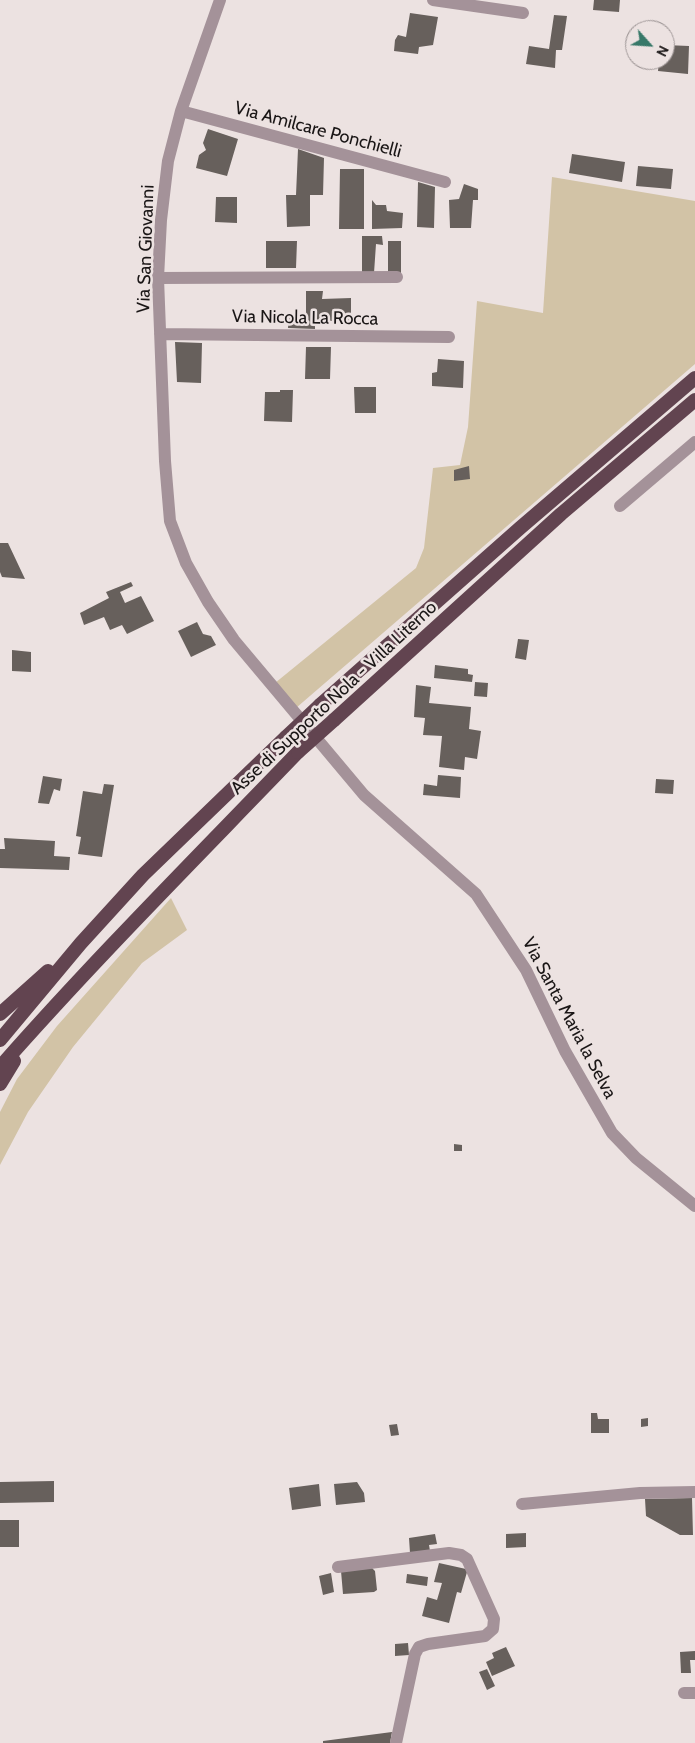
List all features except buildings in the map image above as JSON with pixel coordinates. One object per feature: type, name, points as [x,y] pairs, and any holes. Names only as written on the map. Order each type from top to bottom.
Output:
[{"type":"highway","name":"Asse di Supporto Nola - Villa Literno","points":[[0,1040],[81,943],[185,832],[320,705],[520,528],[695,378]]},
{"type":"highway","name":"Asse di Supporto Nola - Villa Literno","points":[[0,1067],[156,897],[298,752],[561,514],[695,400]]},
{"type":"highway","points":[[0,1014],[81,943]]},
{"type":"highway","points":[[0,1084],[51,1010]]},
{"type":"street","name":"Via San Giovanni","points":[[220,0],[181,111],[168,161],[161,220],[158,278],[165,460],[170,521],[186,564],[208,602],[234,640],[333,758]]},
{"type":"street","points":[[433,0],[523,13]]},
{"type":"street","name":"Via Amilcare Ponchielli","points":[[181,111],[444,182]]},
{"type":"street","points":[[158,278],[398,277]]},
{"type":"street","name":"Via Nicola La Rocca","points":[[160,334],[449,337]]},
{"type":"street","points":[[620,506],[695,442]]},
{"type":"street","name":"Via Santa Maria la Selva","points":[[333,758],[364,795],[476,894],[526,970],[565,1051],[612,1133],[636,1158],[695,1206]]},
{"type":"street","points":[[522,1504],[640,1493],[695,1492]]},
{"type":"street","points":[[338,1567],[449,1553],[460,1555],[467,1559],[494,1619],[493,1629],[485,1636],[419,1647],[415,1654],[396,1743]]},
{"type":"shaded area","points":[[552,177],[695,201],[695,364],[296,708],[275,683],[416,568],[424,548],[433,468],[460,465],[468,427],[477,301],[543,313]]},
{"type":"shaded area","points":[[171,898],[187,930],[142,963],[73,1047],[28,1112],[0,1165],[0,1112],[17,1079],[57,1026]]}]
